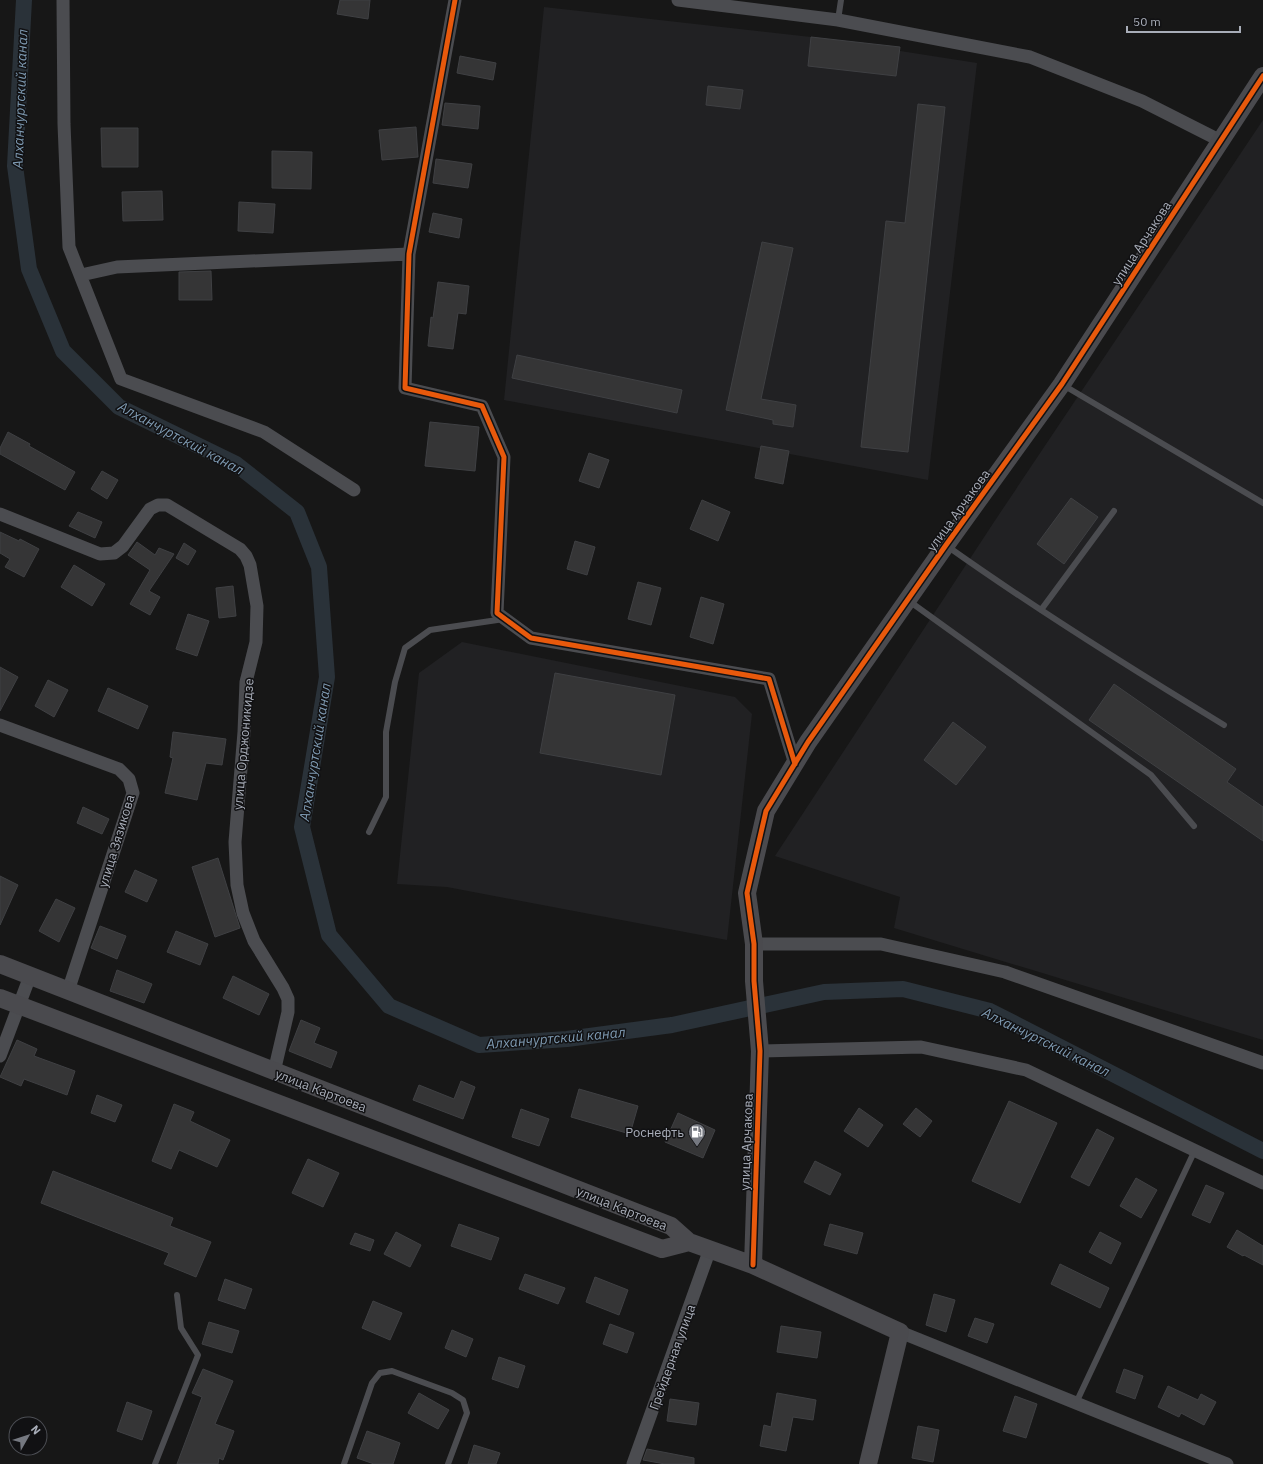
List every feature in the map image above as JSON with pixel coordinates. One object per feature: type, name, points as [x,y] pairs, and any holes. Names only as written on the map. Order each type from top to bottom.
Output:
[{"type":"main road","name":"улица Арчакова","points":[[753,1265],[760,1051],[754,981],[754,944],[747,893],[766,811],[808,742],[946,545],[1062,384],[1263,76]]},
{"type":"main road","name":"улица Картоева","points":[[0,964],[671,1226],[689,1242]]},
{"type":"main road","name":"улица Картоева","points":[[0,998],[662,1249],[689,1242]]},
{"type":"main road","points":[[689,1242],[753,1265],[900,1332],[868,1464]]},
{"type":"street","points":[[63,0],[64,124],[69,247],[81,274],[121,379],[264,432],[354,490]]},
{"type":"street","points":[[455,0],[409,254],[405,388],[482,406],[504,457],[497,613],[531,638],[769,679],[795,764]]},
{"type":"street","points":[[678,0],[838,20],[1030,57],[1142,101],[1222,141]]},
{"type":"street","points":[[81,274],[117,267],[409,254]]},
{"type":"street","name":"улица Орджоникидзе","points":[[0,514],[100,554],[114,553],[123,546],[150,509],[158,505],[167,505],[240,549],[246,556],[250,565],[258,606],[256,642],[246,682],[244,732],[235,842],[237,885],[243,913],[254,941],[283,988],[288,999],[288,1012],[274,1072]]},
{"type":"street","name":"улица Зязикова","points":[[0,725],[119,769],[130,779],[133,793],[68,991]]},
{"type":"street","points":[[754,944],[881,944],[1005,972],[1263,1063]]},
{"type":"street","points":[[0,1056],[30,976]]},
{"type":"street","points":[[760,1051],[921,1047],[1026,1070],[1263,1183]]},
{"type":"street","name":"Грейдерная улица","points":[[633,1464],[710,1249]]},
{"type":"street","points":[[900,1332],[1227,1464]]},
{"type":"lane","points":[[838,20],[841,0]]},
{"type":"lane","points":[[1062,384],[1263,503]]},
{"type":"lane","points":[[1041,610],[1114,511]]},
{"type":"lane","points":[[946,545],[1123,664],[1224,725]]},
{"type":"lane","points":[[908,600],[1151,776],[1194,826]]},
{"type":"lane","points":[[369,832],[386,797],[386,732],[395,682],[405,648],[430,630],[505,619]]},
{"type":"lane","points":[[1076,1403],[1195,1150]]},
{"type":"lane","points":[[155,1464],[198,1355],[181,1328],[177,1295]]},
{"type":"lane","points":[[344,1464],[372,1383],[380,1373],[392,1371],[452,1393],[463,1400],[467,1413],[448,1464]]},
{"type":"shaded area","points":[[544,7],[811,37],[977,63],[928,480],[504,400]]},
{"type":"shaded area","points":[[1263,120],[1263,1040],[894,928],[900,897],[775,856],[994,522]]},
{"type":"shaded area","points":[[462,642],[735,697],[752,714],[727,940],[447,887],[397,884],[419,673]]},
{"type":"building","points":[[340,0],[370,0],[368,19],[337,14]]},
{"type":"building","points":[[811,37],[900,47],[896,76],[808,66]]},
{"type":"building","points":[[460,56],[496,63],[493,80],[457,73]]},
{"type":"building","points":[[708,86],[743,90],[740,109],[706,105]]},
{"type":"building","points":[[445,103],[480,106],[478,129],[442,125]]},
{"type":"building","points":[[918,104],[945,107],[908,452],[861,447],[886,221],[905,223]]},
{"type":"building","points":[[416,127],[418,157],[382,160],[379,130]]},
{"type":"building","points":[[101,128],[138,128],[138,167],[102,167]]},
{"type":"building","points":[[272,151],[312,152],[311,189],[272,188]]},
{"type":"building","points":[[436,159],[472,164],[468,188],[433,183]]},
{"type":"building","points":[[162,191],[163,220],[123,221],[122,192]]},
{"type":"building","points":[[239,202],[275,204],[273,233],[238,231]]},
{"type":"building","points":[[433,213],[462,219],[459,238],[429,232]]},
{"type":"building","points":[[762,242],[793,248],[761,399],[796,405],[793,427],[773,424],[773,420],[726,410]]},
{"type":"building","points":[[211,271],[212,300],[179,300],[179,272]]},
{"type":"building","points":[[438,282],[469,286],[466,314],[458,313],[453,349],[428,346],[431,317],[433,318]]},
{"type":"building","points":[[517,355],[682,390],[677,413],[512,378]]},
{"type":"building","points":[[430,422],[479,427],[475,471],[425,466]]},
{"type":"building","points":[[8,432],[30,444],[29,446],[75,472],[65,490],[0,454],[0,448]]},
{"type":"building","points":[[761,446],[789,451],[783,484],[755,478]]},
{"type":"building","points":[[589,453],[609,460],[599,488],[579,481]]},
{"type":"building","points":[[102,471],[118,480],[107,499],[91,489]]},
{"type":"building","points":[[1071,498],[1098,517],[1064,564],[1037,544]]},
{"type":"building","points":[[702,500],[730,512],[718,541],[690,529]]},
{"type":"building","points":[[78,512],[102,522],[95,538],[69,526]]},
{"type":"building","points":[[0,532],[19,541],[20,539],[39,549],[24,577],[5,567],[10,559],[0,553]]},
{"type":"building","points":[[575,541],[595,547],[587,575],[567,569]]},
{"type":"building","points":[[137,542],[155,555],[159,548],[174,554],[149,591],[160,597],[150,615],[130,604],[150,570],[128,555]]},
{"type":"building","points":[[184,543],[196,551],[188,565],[176,558]]},
{"type":"building","points":[[74,565],[105,584],[92,606],[61,587]]},
{"type":"building","points":[[638,582],[661,588],[651,625],[628,619]]},
{"type":"building","points":[[233,586],[236,616],[219,618],[216,588]]},
{"type":"building","points":[[701,597],[724,604],[713,644],[690,637]]},
{"type":"building","points":[[188,614],[209,621],[197,656],[176,649]]},
{"type":"building","points":[[0,667],[18,677],[0,711]]},
{"type":"building","points":[[555,673],[675,695],[661,775],[540,753]]},
{"type":"building","points":[[48,680],[68,690],[54,717],[35,706]]},
{"type":"building","points":[[1114,684],[1236,769],[1227,782],[1263,807],[1263,841],[1089,720]]},
{"type":"building","points":[[108,688],[148,706],[138,729],[98,711]]},
{"type":"building","points":[[953,722],[986,747],[956,785],[924,760]]},
{"type":"building","points":[[173,732],[226,739],[222,765],[206,763],[197,800],[165,793],[173,758],[170,757]]},
{"type":"building","points":[[83,807],[109,819],[102,834],[77,823]]},
{"type":"building","points":[[218,858],[240,928],[215,937],[192,867]]},
{"type":"building","points":[[135,870],[157,880],[147,902],[125,892]]},
{"type":"building","points":[[0,876],[18,885],[0,925]]},
{"type":"building","points":[[56,899],[75,908],[59,942],[39,931]]},
{"type":"building","points":[[100,926],[126,936],[117,959],[91,948]]},
{"type":"building","points":[[176,931],[208,944],[200,965],[167,952]]},
{"type":"building","points":[[117,970],[152,984],[144,1003],[110,991]]},
{"type":"building","points":[[233,976],[269,994],[259,1015],[223,998]]},
{"type":"building","points":[[301,1020],[320,1028],[314,1043],[337,1052],[331,1068],[289,1051]]},
{"type":"building","points":[[17,1040],[37,1049],[34,1056],[75,1071],[67,1095],[24,1079],[21,1086],[0,1077]]},
{"type":"building","points":[[461,1081],[475,1087],[463,1119],[413,1100],[419,1085],[454,1099]]},
{"type":"building","points":[[579,1089],[638,1106],[630,1134],[571,1117]]},
{"type":"building","points":[[97,1095],[122,1105],[115,1122],[91,1113]]},
{"type":"building","points":[[1009,1101],[1057,1123],[1020,1203],[972,1181]]},
{"type":"building","points":[[174,1104],[194,1112],[190,1121],[230,1140],[217,1167],[179,1150],[171,1169],[152,1161]]},
{"type":"building","points":[[859,1108],[883,1125],[868,1147],[844,1131]]},
{"type":"building","points":[[916,1108],[932,1121],[920,1137],[903,1124]]},
{"type":"building","points":[[521,1109],[549,1119],[539,1146],[512,1137]]},
{"type":"building","points":[[678,1113],[715,1130],[703,1158],[665,1142]]},
{"type":"building","points":[[1097,1129],[1114,1138],[1089,1186],[1071,1177]]},
{"type":"building","points":[[308,1159],[339,1173],[323,1207],[292,1193]]},
{"type":"building","points":[[815,1161],[841,1174],[830,1195],[804,1182]]},
{"type":"building","points":[[53,1171],[173,1218],[170,1226],[211,1242],[196,1277],[164,1264],[169,1253],[41,1203]]},
{"type":"building","points":[[1136,1178],[1157,1190],[1141,1218],[1120,1206]]},
{"type":"building","points":[[1206,1185],[1224,1193],[1210,1223],[1192,1215]]},
{"type":"building","points":[[459,1224],[499,1238],[491,1260],[451,1246]]},
{"type":"building","points":[[830,1224],[863,1233],[857,1254],[824,1245]]},
{"type":"building","points":[[1237,1230],[1263,1246],[1263,1265],[1227,1247]]},
{"type":"building","points":[[396,1232],[421,1245],[410,1267],[384,1254]]},
{"type":"building","points":[[1100,1232],[1121,1243],[1111,1264],[1089,1252]]},
{"type":"building","points":[[355,1233],[374,1240],[370,1251],[350,1244]]},
{"type":"building","points":[[1060,1264],[1109,1288],[1100,1308],[1051,1284]]},
{"type":"building","points":[[525,1274],[565,1288],[558,1304],[519,1289]]},
{"type":"building","points":[[595,1277],[628,1290],[619,1315],[586,1302]]},
{"type":"building","points":[[225,1279],[252,1289],[245,1309],[218,1300]]},
{"type":"building","points":[[934,1294],[955,1300],[946,1332],[926,1325]]},
{"type":"building","points":[[373,1301],[402,1313],[390,1340],[362,1328]]},
{"type":"building","points":[[975,1318],[994,1324],[987,1343],[968,1336]]},
{"type":"building","points":[[209,1322],[239,1331],[232,1353],[202,1344]]},
{"type":"building","points":[[610,1324],[634,1333],[627,1353],[603,1344]]},
{"type":"building","points":[[781,1326],[821,1332],[817,1358],[777,1352]]},
{"type":"building","points":[[452,1330],[473,1339],[466,1357],[445,1348]]},
{"type":"building","points":[[499,1357],[525,1366],[518,1388],[492,1379]]},
{"type":"building","points":[[203,1369],[233,1381],[215,1424],[234,1431],[223,1460],[219,1458],[218,1464],[177,1464],[202,1397],[192,1393]]},
{"type":"building","points":[[1124,1369],[1143,1376],[1135,1399],[1116,1392]]},
{"type":"building","points":[[1168,1386],[1198,1400],[1201,1394],[1216,1402],[1204,1425],[1181,1413],[1179,1417],[1158,1407]]},
{"type":"building","points":[[419,1393],[449,1410],[438,1429],[408,1413]]},
{"type":"building","points":[[777,1393],[816,1400],[813,1420],[793,1417],[786,1451],[760,1446],[764,1425],[771,1427]]},
{"type":"building","points":[[1015,1396],[1037,1404],[1026,1438],[1003,1431]]},
{"type":"building","points":[[670,1399],[699,1403],[696,1425],[667,1421]]},
{"type":"building","points":[[127,1402],[152,1411],[142,1440],[117,1431]]},
{"type":"building","points":[[918,1426],[939,1430],[933,1462],[912,1458]]},
{"type":"building","points":[[367,1431],[400,1443],[393,1464],[374,1464],[357,1458]]},
{"type":"building","points":[[474,1445],[500,1453],[496,1464],[468,1464]]},
{"type":"building","points":[[647,1449],[694,1458],[694,1464],[665,1464],[643,1460]]},
{"type":"waterway","name":"Алханчуртский канал","points":[[24,0],[15,166],[29,269],[63,351],[119,407],[236,464],[297,512],[319,567],[327,677],[302,827],[329,935],[389,1006],[479,1045],[567,1039],[672,1025],[824,992],[903,989],[990,1011],[1263,1151]]},
{"type":"cycle path","points":[[455,0],[409,254],[405,388],[482,406],[504,457],[497,613],[531,638],[769,679],[795,764]]},
{"type":"cycle path","points":[[753,1265],[760,1051],[754,981],[754,944],[747,893],[766,811],[808,742],[946,545],[1062,384],[1263,76]]},
{"type":"place","name":"Роснефть","points":[[697,1147]]}]
